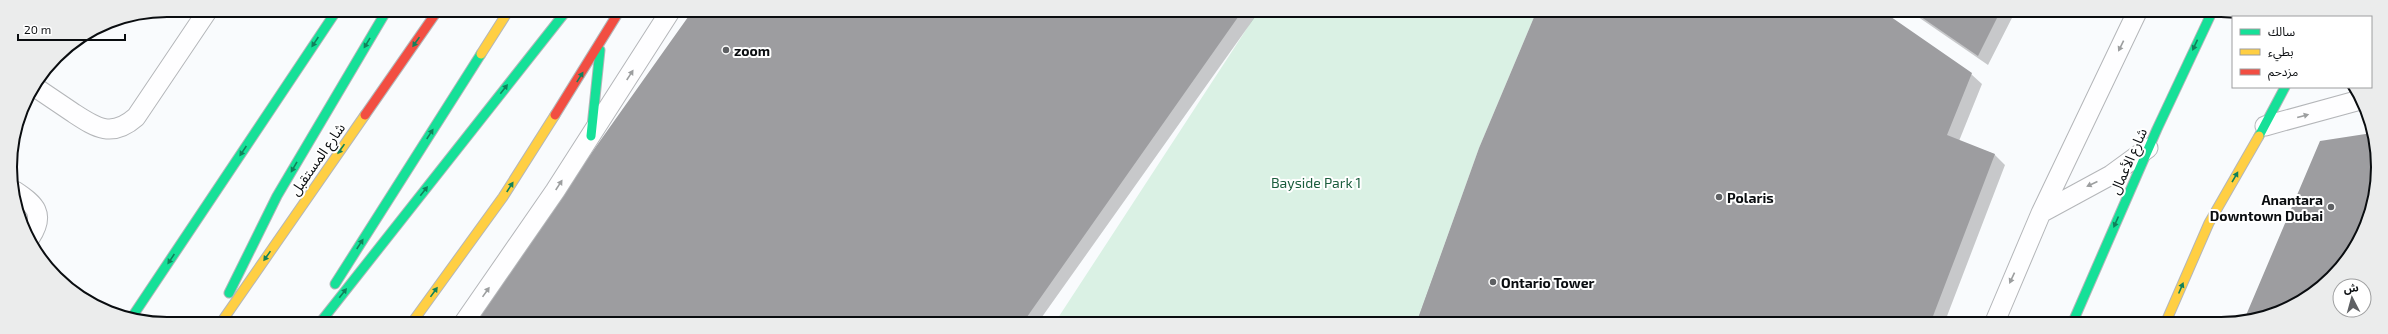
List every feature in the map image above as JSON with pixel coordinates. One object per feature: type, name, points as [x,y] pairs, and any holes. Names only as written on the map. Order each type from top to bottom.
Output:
[{"type":"main road","points":[[134,313],[331,17]]},
{"type":"main road","points":[[219,317],[252,243],[277,196],[384,17]]},
{"type":"main road","name":"شارع المستقبل","points":[[225,317],[433,17]]},
{"type":"main road","points":[[331,290],[505,17]]},
{"type":"main road","points":[[325,317],[561,17]]},
{"type":"main road","points":[[416,317],[503,197],[616,17]]},
{"type":"main road","name":"شارع الأعمال","points":[[2075,317],[2148,148],[2210,17]]},
{"type":"main road","points":[[591,136],[601,43]]},
{"type":"main road","points":[[2168,317],[2209,223],[2265,126],[2284,88]]},
{"type":"main road","points":[[314,317],[322,304]]},
{"type":"lane","points":[[39,89],[92,125],[103,129],[116,129],[127,125],[136,117],[203,17]]},
{"type":"lane","points":[[468,317],[591,136],[667,17]]},
{"type":"lane","points":[[1997,317],[2041,213],[2135,17]]},
{"type":"lane","points":[[2265,126],[2356,101]]},
{"type":"lane","points":[[2041,213],[2110,176],[2148,148]]},
{"type":"lane","points":[[20,195],[34,206],[37,214],[35,230],[33,234]]},
{"type":"green space","name":"Bayside Park 1","points":[[1254,17],[1534,17],[1479,148],[1419,317],[1059,317]]},
{"type":"building","points":[[688,17],[1238,17],[1027,317],[475,317]]},
{"type":"building","name":"Polaris","points":[[1534,17],[1891,17],[1972,73],[1947,135],[1995,154],[1933,317],[1419,317],[1479,148]]},
{"type":"building","points":[[1921,17],[1998,17],[1978,56]]},
{"type":"building","name":"Anantara Downtown Dubai","points":[[2367,134],[2371,157],[2370,187],[2360,224],[2346,250],[2334,266],[2320,280],[2304,292],[2278,306],[2246,315],[2320,141]]},
{"type":"traffic: fast","points":[[134,313],[332,17]]},
{"type":"traffic: fast","points":[[229,293],[277,196],[383,17]]},
{"type":"traffic: fast","points":[[325,317],[561,17]]},
{"type":"traffic: fast","points":[[2075,317],[2157,129],[2210,17]]},
{"type":"traffic: fast","points":[[591,136],[600,50]]},
{"type":"traffic: fast","points":[[335,284],[481,54]]},
{"type":"traffic: fast","points":[[2259,136],[2284,88]]},
{"type":"traffic: slow","points":[[481,54],[505,17]]},
{"type":"traffic: slow","points":[[225,317],[365,115]]},
{"type":"traffic: slow","points":[[416,317],[503,197],[555,115]]},
{"type":"traffic: slow","points":[[2168,317],[2209,223],[2259,136]]},
{"type":"traffic: jam","points":[[365,115],[433,17]]},
{"type":"traffic: jam","points":[[555,115],[616,17]]},
{"type":"place","name":"zoom","points":[[726,50]]},
{"type":"place","name":"Polaris","points":[[1719,197]]},
{"type":"place","name":"Anantara Downtown Dubai","points":[[2331,207]]},
{"type":"place","name":"Ontario Tower","points":[[1493,282]]}]
